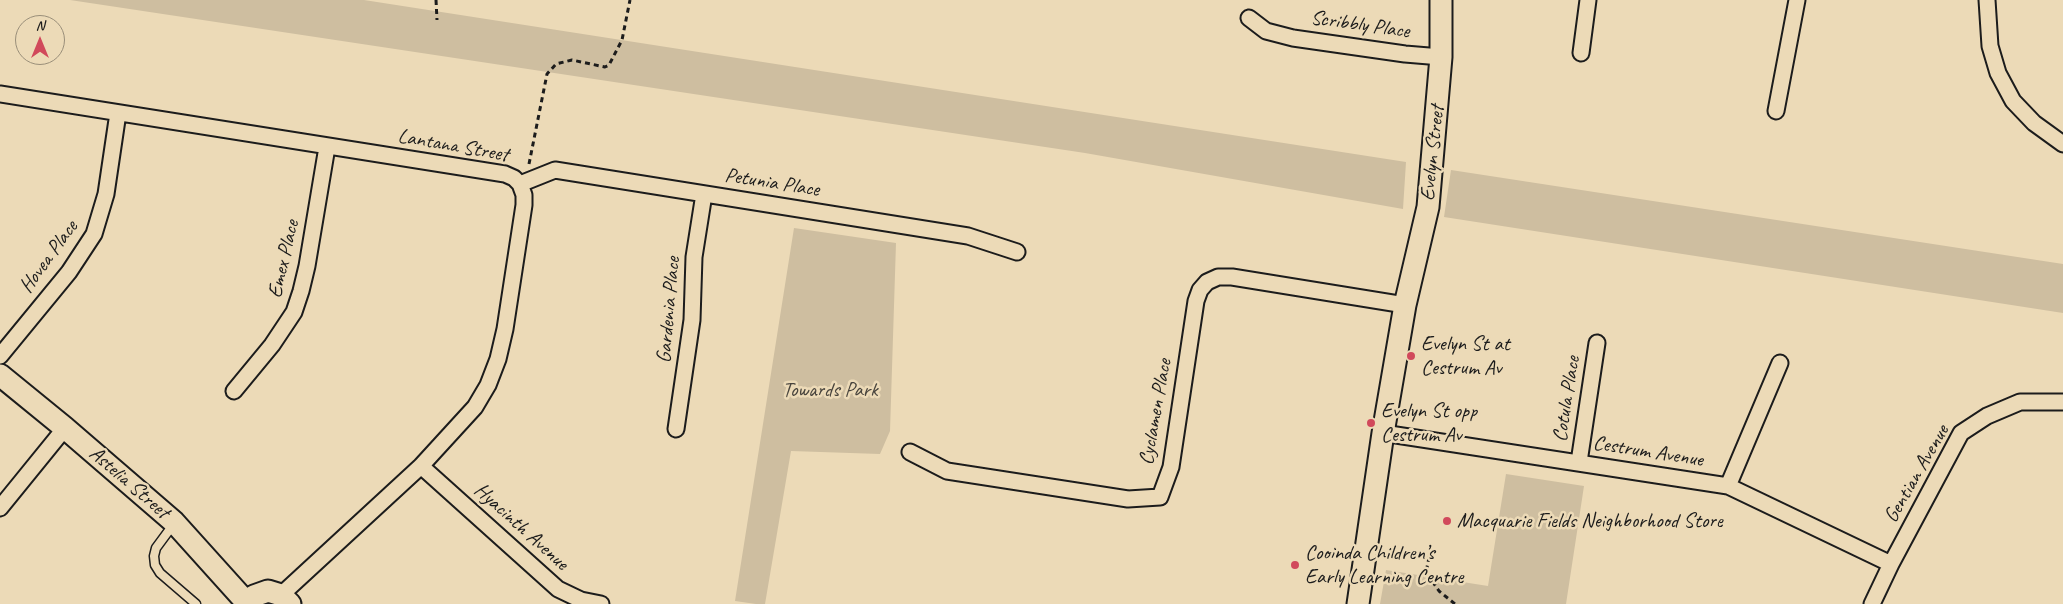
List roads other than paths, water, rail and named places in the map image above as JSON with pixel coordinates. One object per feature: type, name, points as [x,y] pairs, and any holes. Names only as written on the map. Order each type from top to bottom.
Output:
[{"type":"street","name":"Evelyn Street","points":[[1430,0],[1435,56]]},
{"type":"street","name":"Evelyn Street","points":[[1358,604],[1383,433],[1405,305],[1441,0]]},
{"type":"street","points":[[1581,53],[1588,0]]},
{"type":"street","points":[[1776,111],[1798,0]]},
{"type":"street","points":[[1987,0],[1990,46],[1998,73],[2012,101],[2034,124],[2063,144]]},
{"type":"street","name":"Scribbly Place","points":[[1249,18],[1266,31],[1293,38],[1435,56]]},
{"type":"street","name":"Lantana Street","points":[[0,94],[505,174],[524,182],[524,205],[505,329],[498,359],[488,385],[475,407],[421,466],[286,600]]},
{"type":"street","name":"Hovea Place","points":[[0,356],[69,272],[94,234],[106,194],[118,113]]},
{"type":"street","name":"Emex Place","points":[[234,391],[272,345],[294,312],[307,266],[327,147]]},
{"type":"street","name":"Petunia Place","points":[[524,182],[555,170],[968,236],[1017,252]]},
{"type":"street","name":"Gardenia Place","points":[[676,430],[692,320],[694,257],[704,194]]},
{"type":"street","name":"Cyclamen Place","points":[[910,452],[947,471],[1128,499],[1160,497],[1171,467],[1196,300],[1200,290],[1207,282],[1218,277],[1232,277],[1405,305]]},
{"type":"street","name":"Cotula Place","points":[[1579,462],[1597,343]]},
{"type":"street","points":[[1728,486],[1780,363]]},
{"type":"street","name":"Astelia Street","points":[[0,375],[174,522],[247,603]]},
{"type":"street","name":"Gentian Avenue","points":[[1872,604],[1891,564],[1962,433],[1988,416],[2020,402],[2063,402]]},
{"type":"street","points":[[0,508],[65,428]]},
{"type":"street","name":"Cestrum Avenue","points":[[1383,433],[1728,486],[1891,564]]},
{"type":"street","name":"Hyacinth Avenue","points":[[421,466],[558,588],[581,600],[601,604]]},
{"type":"street","points":[[247,603],[254,596],[263,592],[272,592],[286,600]]},
{"type":"lane","points":[[174,522],[156,548],[154,556],[155,565],[160,574],[196,604]]},
{"type":"place","name":"Evelyn St at Cestrum Av","points":[[1411,356]]},
{"type":"place","name":"Evelyn St opp Cestrum Av","points":[[1371,423]]},
{"type":"place","name":"Macquarie Fields Neighborhood Store","points":[[1447,521]]},
{"type":"place","name":"Cooinda Children’s Early Learning Centre","points":[[1295,565]]},
{"type":"park label","name":"Towards Park","points":[[830,390]]}]
